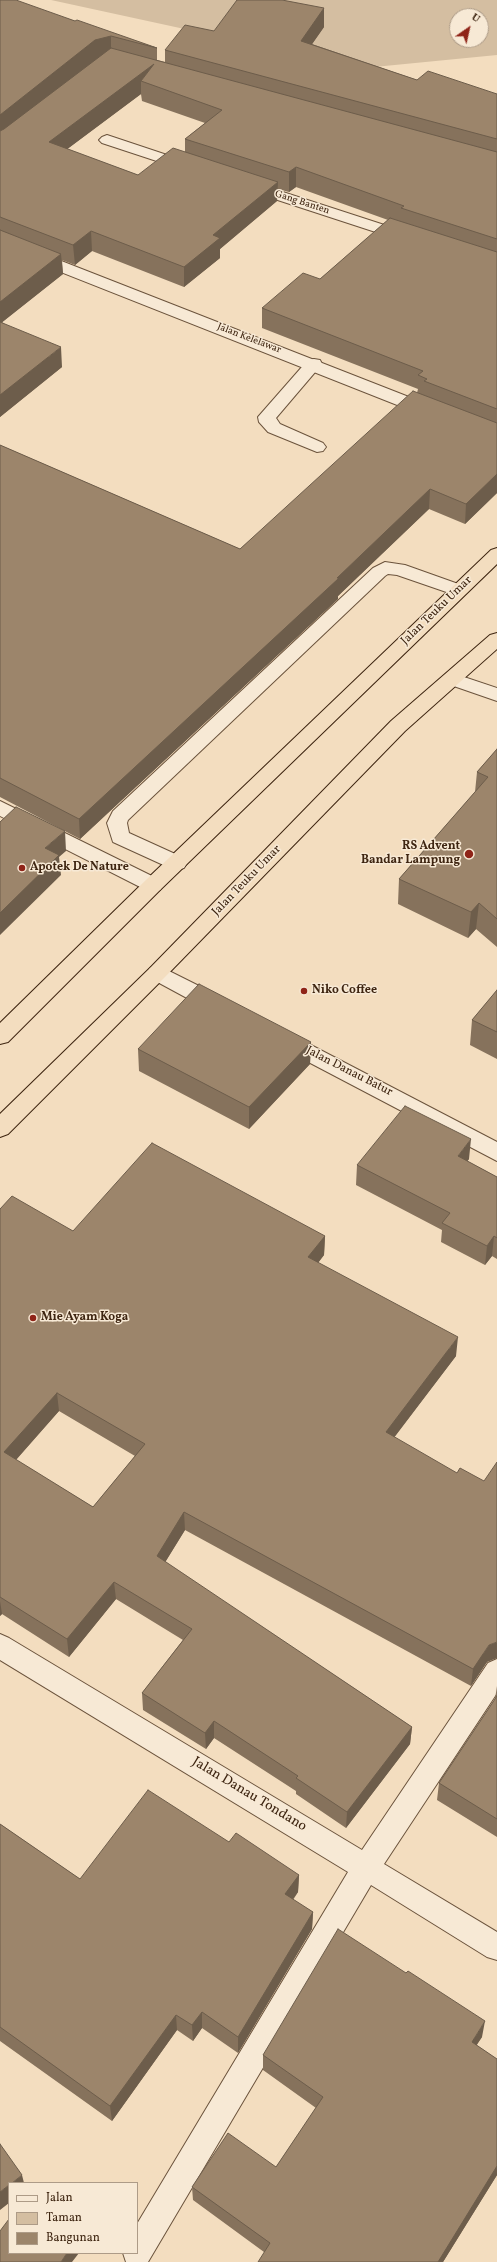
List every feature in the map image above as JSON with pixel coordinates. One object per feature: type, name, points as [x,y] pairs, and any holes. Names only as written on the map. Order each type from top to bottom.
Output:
[{"type":"highway","name":"Jalan Teuku Umar","points":[[0,1036],[153,885],[497,554]]},
{"type":"highway","name":"Jalan Teuku Umar","points":[[2,1125],[157,973],[398,726],[497,639]]},
{"type":"street","points":[[107,140],[205,172]]},
{"type":"street","name":"Gang Banten","points":[[235,182],[422,242]]},
{"type":"street","name":"Jalan Kelelawar","points":[[0,242],[314,364],[446,418]]},
{"type":"street","points":[[314,364],[267,417],[268,422],[274,428],[317,447]]},
{"type":"street","points":[[177,863],[120,837],[118,823],[120,816],[379,572],[385,568],[399,569],[458,590]]},
{"type":"street","points":[[452,679],[497,695]]},
{"type":"street","points":[[0,808],[153,885]]},
{"type":"street","points":[[157,973],[234,1012]]},
{"type":"street","name":"Jalan Danau Batur","points":[[268,1030],[497,1152]]},
{"type":"street","name":"Jalan Danau Tondano","points":[[0,1646],[367,1866],[497,1947]]},
{"type":"street","points":[[138,2251],[367,1866],[497,1671]]},
{"type":"green space","points":[[51,0],[497,0],[497,55],[364,68]]},
{"type":"building","points":[[0,0],[16,0],[157,48],[111,36],[95,40],[0,115]]},
{"type":"building","points":[[237,0],[282,0],[324,8],[301,41],[417,80],[428,71],[497,94],[497,139],[165,50],[185,25],[214,31]]},
{"type":"building","points":[[111,48],[497,152],[497,239],[401,208],[404,206],[296,167],[289,172],[185,139],[222,110],[141,81],[154,64],[49,142],[138,175],[173,148],[278,182],[213,235],[220,238],[184,267],[91,231],[73,245],[0,217],[0,131]]},
{"type":"building","points":[[390,218],[497,252],[497,409],[424,381],[427,379],[418,375],[423,371],[262,308],[303,273],[320,279]]},
{"type":"building","points":[[0,230],[61,254],[0,302]]},
{"type":"building","points":[[0,322],[61,347],[0,395]]},
{"type":"building","points":[[413,391],[497,423],[497,474],[466,504],[430,489],[337,578],[339,578],[79,819],[0,778],[0,445],[240,549]]},
{"type":"building","name":"RS Advent Bandar Lampung","points":[[497,749],[497,919],[479,903],[471,912],[399,879],[488,777],[477,772]]},
{"type":"building","points":[[16,807],[65,831],[45,848],[59,855],[0,913],[0,822]]},
{"type":"building","points":[[199,984],[311,1042],[249,1107],[138,1049]]},
{"type":"building","points":[[497,990],[497,1032],[472,1020]]},
{"type":"building","points":[[405,1106],[471,1139],[458,1156],[497,1177],[497,1238],[494,1236],[487,1246],[442,1223],[450,1213],[357,1165]]},
{"type":"building","points":[[152,1143],[325,1236],[308,1257],[458,1337],[386,1432],[457,1473],[460,1468],[484,1481],[497,1462],[497,1642],[489,1645],[473,1669],[184,1512],[157,1556],[412,1727],[347,1812],[296,1778],[298,1776],[214,1721],[205,1733],[142,1693],[192,1629],[114,1582],[67,1639],[0,1597],[0,1209],[12,1196],[73,1231]],"holes":[[[57,1393],[145,1444],[93,1507],[4,1452]]]},
{"type":"building","points":[[497,1696],[497,1819],[439,1783]]},
{"type":"building","points":[[148,1790],[229,1842],[236,1833],[299,1875],[285,1894],[313,1912],[238,2037],[202,2012],[192,2025],[176,2015],[110,2106],[0,2027],[0,1824],[80,1879]]},
{"type":"building","points":[[338,1929],[406,1973],[408,1971],[485,2021],[472,2042],[497,2059],[497,2166],[438,2262],[258,2262],[270,2243],[192,2187],[228,2133],[276,2167],[323,2097],[263,2055]]},
{"type":"building","points":[[0,2144],[22,2175],[13,2182],[8,2182],[8,2186],[0,2192]]},
{"type":"building","points":[[8,2220],[8,2254],[66,2254],[61,2262],[0,2262],[0,2231]]},
{"type":"place","name":"RS Advent Bandar Lampung","points":[[469,854]]},
{"type":"place","name":"Apotek De Nature","points":[[22,868]]},
{"type":"place","name":"Niko Coffee","points":[[304,991]]},
{"type":"place","name":"Mie Ayam Koga","points":[[33,1318]]}]
